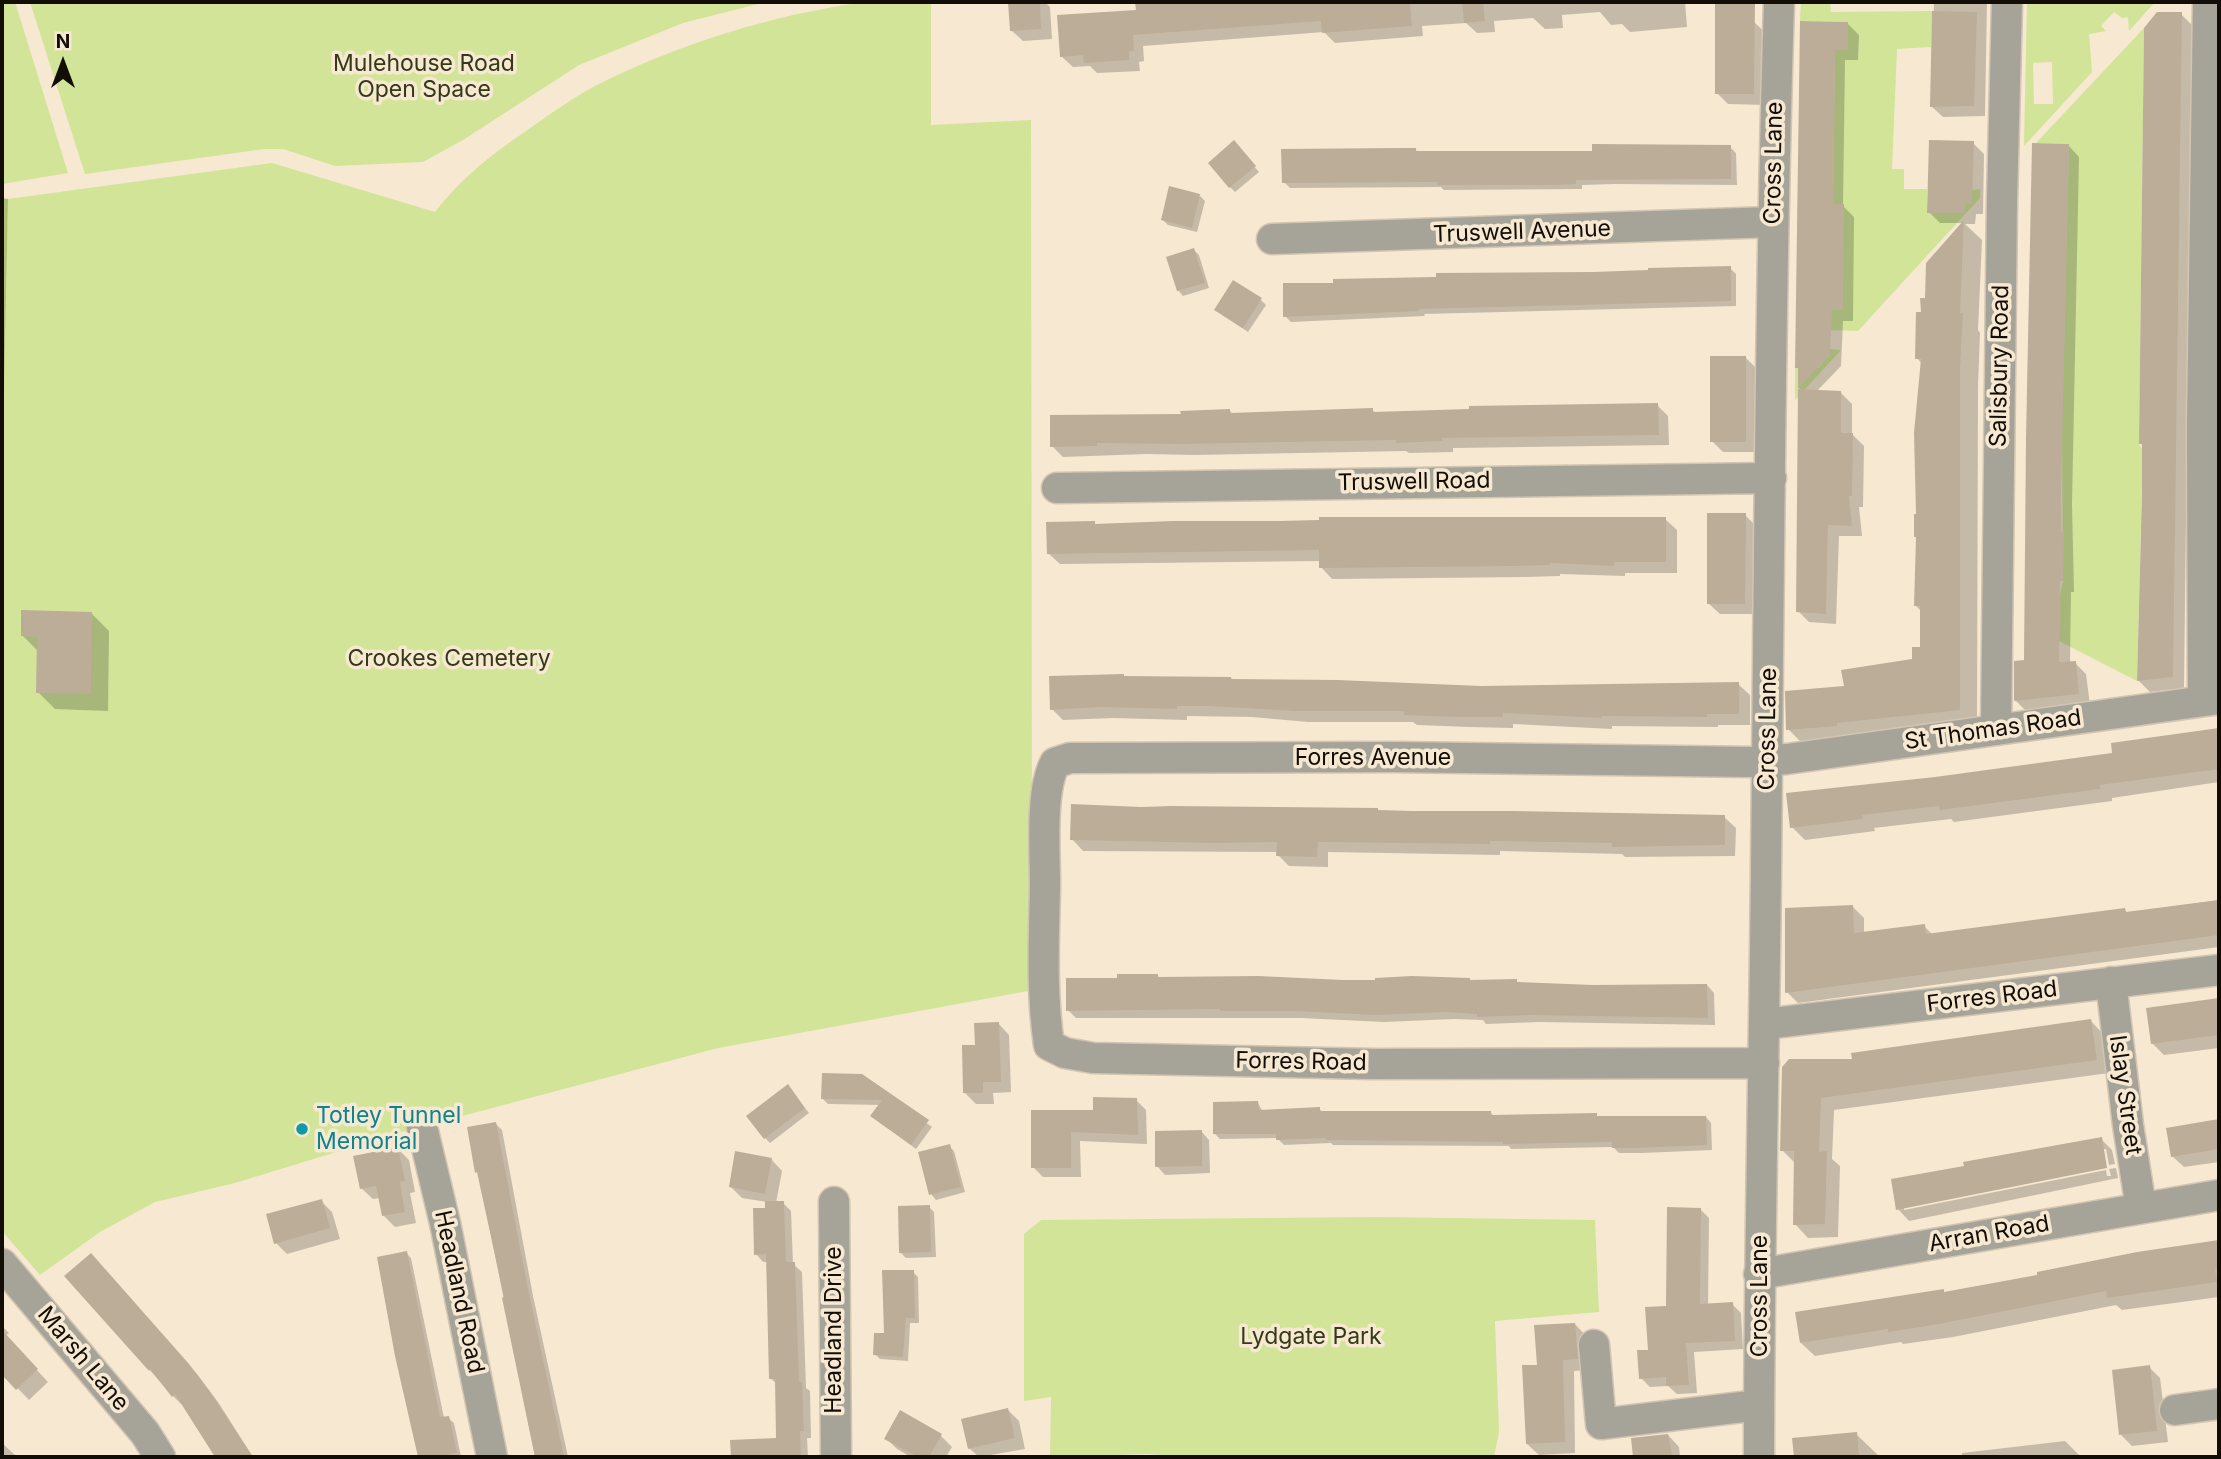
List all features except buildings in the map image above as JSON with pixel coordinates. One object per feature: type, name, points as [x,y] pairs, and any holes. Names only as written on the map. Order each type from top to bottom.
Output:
[{"type":"street","name":"Cross Lane","points":[[1759,1457],[1772,222],[1779,2]]},
{"type":"street","name":"Salisbury Road","points":[[1996,730],[2002,175],[2007,2]]},
{"type":"street","points":[[2208,2],[2202,425],[2211,700]]},
{"type":"street","name":"Truswell Avenue","points":[[1272,239],[1772,222]]},
{"type":"street","name":"Truswell Road","points":[[1057,488],[1771,478]]},
{"type":"street","name":"St Thomas Road","points":[[1768,761],[2211,700]]},
{"type":"street","name":"Forres Avenue","points":[[1045,837],[1048,776],[1055,763],[1070,758],[1394,757],[1768,761]]},
{"type":"street","name":"Forres Road","points":[[1045,837],[1045,1014],[1049,1045],[1065,1053],[1093,1058],[1361,1063],[1764,1063]]},
{"type":"street","name":"Forres Road","points":[[1765,1024],[2219,970]]},
{"type":"street","name":"Islay Street","points":[[2111,982],[2141,1208]]},
{"type":"street","name":"Headland Road","points":[[422,1127],[445,1223],[492,1457]]},
{"type":"street","name":"Arran Road","points":[[1759,1274],[2219,1195]]},
{"type":"street","name":"Headland Drive","points":[[834,1202],[836,1457]]},
{"type":"street","name":"Marsh Lane","points":[[2,1264],[145,1433],[160,1457]]},
{"type":"street","points":[[1594,1345],[1601,1424],[1759,1405]]},
{"type":"street","points":[[2175,1410],[2219,1404]]},
{"type":"green space","points":[[2,2],[15,2],[68,173],[2,184]]},
{"type":"green space","name":"Mulehouse Road Open Space","points":[[30,2],[766,2],[683,23],[579,65],[463,140],[423,162],[335,166],[283,149],[264,149],[85,174]]},
{"type":"green space","name":"Crookes Cemetery","points":[[865,2],[931,2],[931,125],[1031,120],[1032,872],[1028,991],[718,1048],[402,1132],[235,1183],[155,1202],[100,1232],[40,1275],[2,1231],[2,492],[8,199],[272,163],[435,212],[466,178],[489,158],[597,85],[661,56],[728,33],[796,15]]},
{"type":"green space","points":[[1801,2],[1830,2],[1831,12],[1932,11],[1931,47],[1897,49],[1892,169],[1904,169],[1904,189],[1927,189],[1927,213],[1972,190],[1980,189],[1980,198],[1858,331],[1830,330],[1831,310],[1843,310],[1833,204],[1835,50],[1848,50],[1848,22],[1800,21]]},
{"type":"green space","points":[[2027,2],[2155,2],[2129,31],[2128,17],[2122,18],[2114,12],[2101,26],[2106,31],[2089,34],[2092,72],[2024,146]],"holes":[[[2052,62],[2053,104],[2034,104],[2033,63]]]},
{"type":"green space","points":[[2144,28],[2139,444],[2147,459],[2148,469],[2142,484],[2137,681],[2059,641],[2063,581],[2062,424],[2069,144],[2036,143]]},
{"type":"green space","points":[[2,198],[8,199],[2,492]]},
{"type":"green space","points":[[1830,349],[1841,350],[1795,400],[1795,368],[1818,368],[1830,354]]},
{"type":"green space","name":"Lydgate Park","points":[[1379,1217],[1595,1220],[1599,1312],[1495,1321],[1499,1432],[1494,1457],[1189,1457],[1147,1454],[1050,1457],[1051,1397],[1024,1401],[1024,1234],[1041,1220]]},
{"type":"place","name":"Totley Tunnel Memorial","points":[[302,1129]]}]
